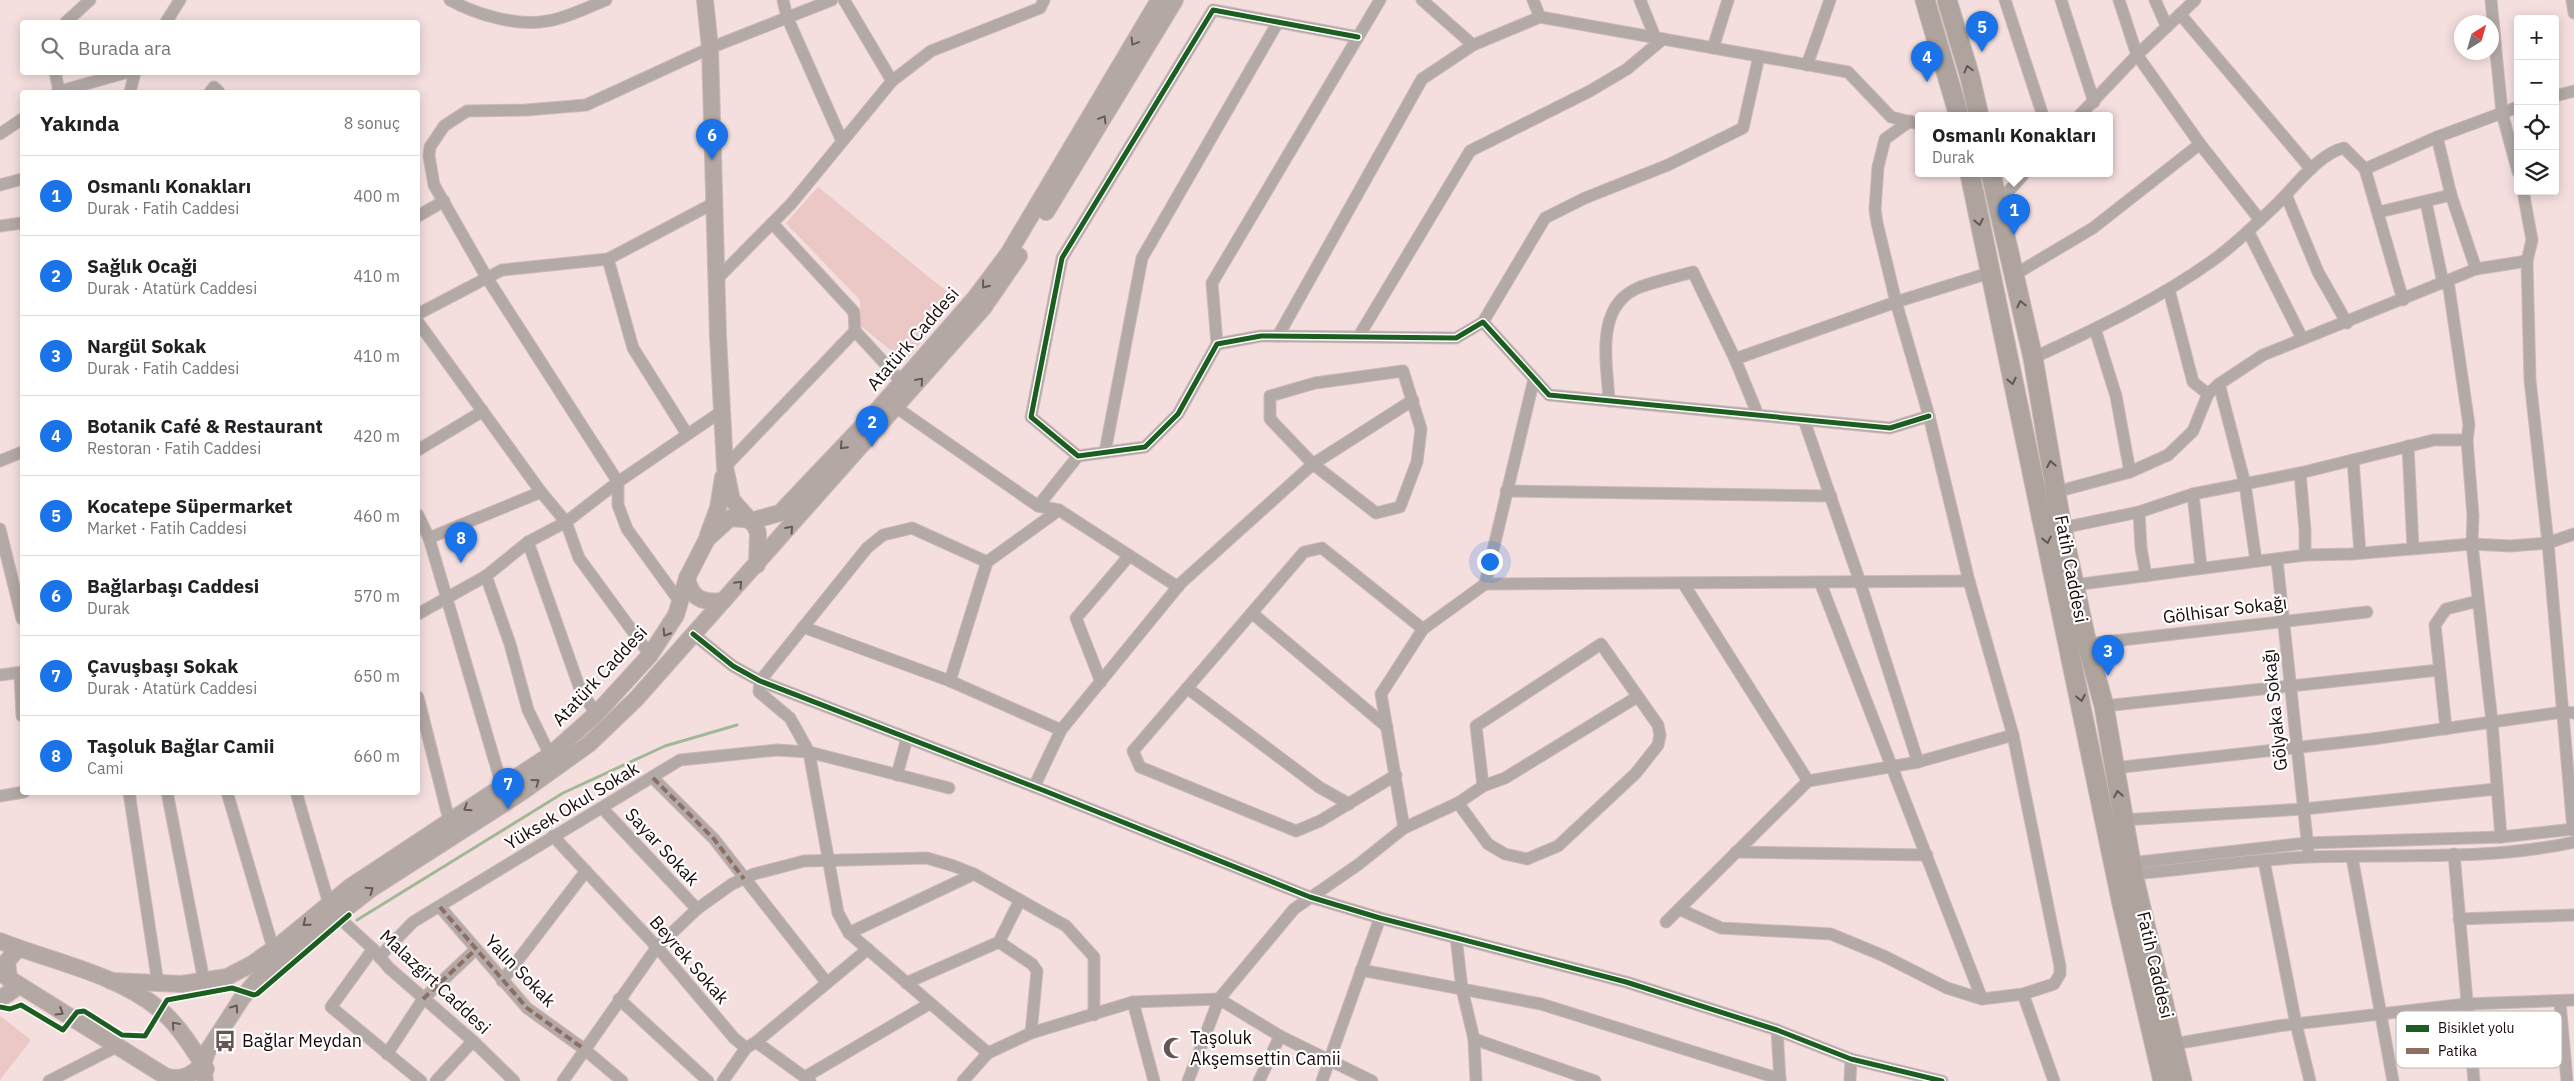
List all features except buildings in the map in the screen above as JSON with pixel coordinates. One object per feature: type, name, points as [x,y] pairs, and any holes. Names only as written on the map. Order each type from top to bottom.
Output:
[{"type":"main road","points":[[705,0],[710,48],[716,280],[725,467],[732,500],[749,519],[758,533],[757,565]]},
{"type":"main road","name":"Atatürk Caddesi","points":[[204,1073],[214,1038],[262,974],[332,910],[350,887],[550,755],[565,743],[596,714],[650,655],[665,635],[676,615],[687,578],[707,539],[730,518],[766,518],[780,513],[902,382],[975,298],[1008,254],[1159,0]]},
{"type":"main road","name":"Atatürk Caddesi","points":[[111,981],[158,984],[204,981],[227,977],[252,964],[273,948],[332,910],[371,889],[522,792],[589,744],[636,699],[897,408],[984,307],[1007,275],[1174,0]]},
{"type":"main road","points":[[1925,0],[1957,112]]},
{"type":"main road","points":[[1947,0],[1970,77],[1977,112]]},
{"type":"main road","name":"Fatih Caddesi","points":[[1971,177],[1989,273],[2070,645],[2122,904],[2163,1081]]},
{"type":"main road","name":"Fatih Caddesi","points":[[1992,177],[2032,358],[2062,528],[2086,644],[2104,706],[2122,820],[2132,868],[2182,1081]]},
{"type":"main road","points":[[707,539],[718,508],[725,467]]},
{"type":"main road","points":[[687,578],[689,589],[699,600],[708,602],[723,601]]},
{"type":"main road","points":[[1,942],[111,981],[160,1010],[184,1036],[204,1073],[213,1081]]},
{"type":"main road","points":[[0,999],[7,980],[7,961],[18,949]]},
{"type":"main road","points":[[7,980],[169,1080],[181,1080],[204,1073]]},
{"type":"street","points":[[68,20],[90,0]]},
{"type":"street","points":[[167,20],[180,0]]},
{"type":"street","points":[[450,0],[468,10],[511,20],[547,22],[606,0]]},
{"type":"street","points":[[783,0],[788,17],[842,141]]},
{"type":"street","points":[[680,602],[627,529],[618,505],[618,482],[487,278],[434,185],[429,156],[430,147],[444,126],[467,111],[526,110],[586,105],[710,48],[832,0]]},
{"type":"street","points":[[844,0],[892,81]]},
{"type":"street","points":[[716,280],[772,223],[892,81],[931,50],[1040,8],[1044,0]]},
{"type":"street","points":[[1038,506],[1078,456],[1144,447],[1178,414],[1217,344],[1212,283],[1380,0]]},
{"type":"street","points":[[1422,0],[1473,45]]},
{"type":"street","points":[[1533,0],[1540,17]]},
{"type":"street","points":[[1640,0],[1659,38]]},
{"type":"street","points":[[1713,48],[1728,0]]},
{"type":"street","points":[[1807,65],[1830,0]]},
{"type":"street","points":[[2005,0],[2042,112]]},
{"type":"street","points":[[2061,0],[2094,102]]},
{"type":"street","points":[[2119,0],[2137,55],[2200,144],[2260,220]]},
{"type":"street","points":[[2155,0],[2167,27]]},
{"type":"street","points":[[2083,112],[2137,55],[2195,0]]},
{"type":"street","points":[[2491,0],[2502,113],[2514,157]]},
{"type":"street","points":[[2572,0],[2574,13]]},
{"type":"street","points":[[1078,456],[1031,417],[1062,258],[1213,10],[1358,37]]},
{"type":"street","points":[[2180,14],[2311,169]]},
{"type":"street","points":[[1278,336],[1422,79],[1473,45],[1540,17],[1848,72],[1891,116],[1914,123]]},
{"type":"street","points":[[1105,452],[1142,258],[1278,22]]},
{"type":"street","points":[[1359,336],[1470,151],[1590,91],[1628,69],[1659,38]]},
{"type":"street","points":[[1217,344],[1262,336],[1456,338],[1483,322],[1545,218],[1585,198],[1668,165],[1743,128],[1759,56]]},
{"type":"street","points":[[55,75],[58,90]]},
{"type":"street","points":[[65,90],[118,75]]},
{"type":"street","points":[[130,90],[134,75]]},
{"type":"street","points":[[2559,95],[2574,91]]},
{"type":"street","points":[[2365,169],[2437,138],[2514,109]]},
{"type":"street","points":[[2,129],[20,121]]},
{"type":"street","points":[[1678,909],[1721,928],[1832,934],[1884,956],[1947,988],[1982,999],[2023,994],[2054,984],[2060,974],[2060,966],[2013,735],[1969,581],[1929,416],[1896,302],[1875,210],[1878,167],[1885,139],[1914,123]]},
{"type":"street","points":[[2437,138],[2451,195],[2476,269]]},
{"type":"street","points":[[2014,275],[2093,228],[2200,144]]},
{"type":"street","points":[[2032,358],[2095,329],[2168,290],[2214,260],[2260,220],[2311,169],[2335,150],[2344,148],[2365,169],[2403,300]]},
{"type":"street","points":[[1997,204],[2021,177]]},
{"type":"street","points":[[0,185],[20,180]]},
{"type":"street","points":[[2286,195],[2318,272],[2347,323]]},
{"type":"street","points":[[2379,212],[2451,195]]},
{"type":"street","points":[[2132,868],[2307,842],[2501,837],[2573,830],[2569,712],[2530,380],[2527,261],[2532,240],[2524,195]]},
{"type":"street","points":[[420,215],[444,201]]},
{"type":"street","points":[[2426,202],[2446,282],[2469,425],[2467,440],[2473,516],[2472,544],[2492,722],[2501,837]]},
{"type":"street","points":[[420,313],[502,270],[608,260],[714,203]]},
{"type":"street","points":[[0,226],[20,223]]},
{"type":"street","points":[[772,223],[854,312],[854,331],[902,382]]},
{"type":"street","points":[[2248,231],[2302,338]]},
{"type":"street","points":[[608,260],[633,348],[687,434]]},
{"type":"street","points":[[2056,492],[2130,472],[2160,460],[2182,444],[2193,431],[2208,394],[2219,384],[2263,355],[2302,338],[2347,323],[2476,269],[2527,261]]},
{"type":"street","points":[[1609,401],[1607,322],[1616,304],[1638,288],[1692,272],[1735,359],[1758,415]]},
{"type":"street","points":[[1735,359],[1896,302],[1989,273]]},
{"type":"street","points":[[2168,290],[2193,382],[2208,394]]},
{"type":"street","points":[[1483,322],[1549,395],[1890,428],[1929,416]]},
{"type":"street","points":[[420,325],[541,492],[566,522],[579,558],[603,594],[650,655]]},
{"type":"street","points":[[2095,329],[2116,396],[2130,472]]},
{"type":"street","points":[[725,467],[854,331]]},
{"type":"street","points":[[1403,372],[1413,400],[1421,429],[1417,462],[1400,506],[1376,513],[1313,464],[1270,419],[1270,396],[1315,383],[1403,372]]},
{"type":"street","points":[[1485,584],[1534,379]]},
{"type":"street","points":[[2219,384],[2245,484],[2256,561]]},
{"type":"street","points":[[1034,787],[1061,730],[1178,587],[1313,464],[1413,400]]},
{"type":"street","points":[[897,408],[1038,506],[1059,510],[1178,587]]},
{"type":"street","points":[[420,449],[483,411]]},
{"type":"street","points":[[420,613],[486,576],[528,542],[566,522],[618,482],[722,411]]},
{"type":"street","points":[[1804,420],[1860,582],[1918,762]]},
{"type":"street","points":[[2062,528],[2139,512],[2193,494],[2300,473],[2434,440],[2467,440]]},
{"type":"street","points":[[2408,446],[2413,548]]},
{"type":"street","points":[[0,461],[20,453]]},
{"type":"street","points":[[2353,460],[2360,553]]},
{"type":"street","points":[[2300,473],[2305,554]]},
{"type":"street","points":[[1506,491],[1831,496]]},
{"type":"street","points":[[429,538],[541,492]]},
{"type":"street","points":[[2193,494],[2201,567]]},
{"type":"street","points":[[950,681],[987,562],[1059,510]]},
{"type":"street","points":[[2139,512],[2141,548],[2146,576]]},
{"type":"street","points":[[420,519],[429,538],[502,786]]},
{"type":"street","points":[[987,562],[912,528],[883,535],[867,548],[760,681],[759,692],[790,718],[809,752],[838,912],[849,933],[988,1053]]},
{"type":"street","points":[[0,529],[20,610]]},
{"type":"street","points":[[2074,585],[2201,567],[2277,560],[2305,554],[2360,553],[2472,544],[2510,546],[2548,543],[2574,534]]},
{"type":"street","points":[[528,542],[580,689],[596,714]]},
{"type":"street","points":[[1396,775],[1320,821],[1296,831],[1140,767],[1133,751],[1304,552],[1322,548],[1423,629]]},
{"type":"street","points":[[1101,682],[1076,618],[1129,556]]},
{"type":"street","name":"Gölyaka Sokağı","points":[[2277,560],[2282,621],[2292,687],[2295,748],[2309,857]]},
{"type":"street","points":[[486,576],[510,644],[528,710],[550,755]]},
{"type":"street","points":[[1404,828],[1381,694],[1423,629],[1485,584],[1969,581]]},
{"type":"street","points":[[1820,582],[1982,999]]},
{"type":"street","points":[[1683,583],[1808,781]]},
{"type":"street","points":[[2446,729],[2434,630],[2438,617],[2452,606],[2478,601]]},
{"type":"street","name":"Gölhisar Sokağı","points":[[2086,644],[2367,612]]},
{"type":"street","points":[[1252,613],[1387,727]]},
{"type":"street","points":[[803,627],[950,681],[1061,730]]},
{"type":"street","points":[[693,634],[734,666],[760,681],[1310,897],[1380,918],[1626,982],[1777,1030],[1851,1059],[1942,1081]]},
{"type":"street","points":[[1458,803],[1488,844],[1505,854],[1527,859],[1558,846],[1636,773],[1658,745],[1660,735],[1658,725],[1601,644],[1476,726],[1483,786]]},
{"type":"street","points":[[2104,706],[2439,670]]},
{"type":"street","points":[[0,675],[20,673]]},
{"type":"street","points":[[1187,688],[1319,788],[1348,804]]},
{"type":"street","points":[[1188,1081],[1219,1000],[1294,910],[1310,897],[1333,884],[1404,828],[1458,803],[1483,786],[1504,778],[1637,697]]},
{"type":"street","points":[[420,705],[449,820]]},
{"type":"street","points":[[2114,768],[2295,748],[2569,712]]},
{"type":"street","points":[[1666,922],[1808,781],[1918,762],[2013,735]]},
{"type":"street","points":[[897,775],[907,738]]},
{"type":"street","name":"Yüksek Okul Sokak","points":[[387,1054],[331,1007],[376,953],[413,922],[553,836],[603,809],[680,760],[777,750],[809,752],[949,788]]},
{"type":"street","points":[[653,778],[714,839],[827,983]]},
{"type":"street","points":[[2122,820],[2304,809],[2496,789]]},
{"type":"street","points":[[0,796],[20,793]]},
{"type":"street","points":[[129,795],[158,984]]},
{"type":"street","points":[[167,795],[204,981]]},
{"type":"street","points":[[228,795],[273,948]]},
{"type":"street","points":[[297,795],[332,910]]},
{"type":"street","name":"Sayar Sokak","points":[[603,809],[697,909]]},
{"type":"street","name":"Beyrek Sokak","points":[[553,836],[657,947],[734,1038],[751,1045],[807,1079]]},
{"type":"street","points":[[2132,868],[2309,857],[2454,854],[2545,847],[2574,842]]},
{"type":"street","points":[[1736,852],[1927,855]]},
{"type":"street","points":[[2454,854],[2467,1011]]},
{"type":"street","points":[[2352,857],[2393,1081]]},
{"type":"street","points":[[563,1081],[657,947],[697,909],[732,884],[804,861],[927,858],[974,874],[1066,926],[1094,957],[1094,1015]]},
{"type":"street","points":[[2264,861],[2296,1024],[2310,1081]]},
{"type":"street","points":[[502,981],[586,871]]},
{"type":"street","points":[[849,933],[974,874]]},
{"type":"street","points":[[906,983],[999,942],[1020,900]]},
{"type":"street","name":"Yalın Sokak","points":[[440,907],[527,1008],[584,1049],[622,1081]]},
{"type":"street","name":"Malazgirt Caddesi","points":[[332,910],[423,999],[472,1041],[514,1081]]},
{"type":"street","points":[[2459,919],[2574,915]]},
{"type":"street","points":[[1322,1081],[1380,918]]},
{"type":"street","points":[[1456,937],[1462,989],[1474,1039],[1476,1081]]},
{"type":"street","points":[[999,942],[1032,964],[1037,971],[1031,1033]]},
{"type":"street","points":[[724,1080],[751,1045],[868,949]]},
{"type":"street","points":[[421,1081],[387,1054],[423,999],[476,950]]},
{"type":"street","points":[[1361,970],[1541,1004],[1780,1080],[1777,1030]]},
{"type":"street","points":[[2023,994],[2054,1081]]},
{"type":"street","points":[[619,999],[708,1081]]},
{"type":"street","points":[[963,1081],[988,1053],[1031,1033],[1133,1002],[1219,1000],[1280,1036],[1372,1081]]},
{"type":"street","points":[[2411,1011],[2466,1004],[2574,1000]]},
{"type":"street","points":[[1133,1002],[1154,1081]]},
{"type":"street","points":[[2560,1002],[2561,1011]]},
{"type":"street","points":[[807,1079],[929,1004]]},
{"type":"street","points":[[2174,1044],[2296,1024],[2396,1013]]},
{"type":"street","points":[[2562,1028],[2566,1081]]},
{"type":"street","points":[[1259,1081],[1280,1036]]},
{"type":"street","points":[[1474,1039],[1580,1078],[1595,1081]]},
{"type":"street","points":[[436,1081],[472,1041]]},
{"type":"street","points":[[49,1081],[116,1047]]},
{"type":"street","points":[[1850,1081],[1851,1059]]},
{"type":"street","points":[[2473,1068],[2474,1081]]},
{"type":"shaded area","points":[[818,187],[956,299],[905,362],[861,326],[860,300],[786,223]]},
{"type":"shaded area","points":[[0,1016],[31,1040],[0,1080]]},
{"type":"waterway","points":[[357,920],[563,793],[665,746],[737,725]]},
{"type":"marked path","points":[[653,778],[714,839],[744,879]]},
{"type":"marked path","points":[[440,907],[527,1008],[584,1049]]},
{"type":"marked path","points":[[423,999],[475,950]]},
{"type":"cycle path","points":[[1358,37],[1213,10],[1062,258],[1031,417],[1078,456],[1145,447],[1178,414],[1217,344],[1261,336],[1456,338],[1483,322],[1549,395],[1890,428],[1929,416]]},
{"type":"cycle path","points":[[693,634],[733,666],[760,681],[1045,791],[1310,897],[1380,918],[1626,982],[1777,1030],[1851,1059],[1942,1081]]},
{"type":"cycle path","points":[[0,1007],[10,1009],[21,1005],[63,1030],[77,1012],[84,1011],[122,1035],[145,1036],[167,1000],[232,988],[254,995],[257,994],[349,915]]},
{"type":"place","name":"Kocatepe Süpermarket","points":[[1982,52]]},
{"type":"place","name":"Botanik Café & Restaurant","points":[[1927,82]]},
{"type":"place","name":"Bağlarbaşı Caddesi","points":[[712,160]]},
{"type":"place","name":"Osmanlı Konakları","points":[[2014,235]]},
{"type":"place","name":"Sağlık Ocaği","points":[[872,447]]},
{"type":"place","name":"Taşoluk Bağlar Camii","points":[[461,563]]},
{"type":"place","name":"Nargül Sokak","points":[[2108,676]]},
{"type":"place","name":"Çavuşbaşı Sokak","points":[[508,809]]},
{"type":"place","name":"Bağlar Meydan","points":[[225,1041]]},
{"type":"place","name":"Taşoluk Akşemsettin Camii","points":[[1174,1048]]}]
